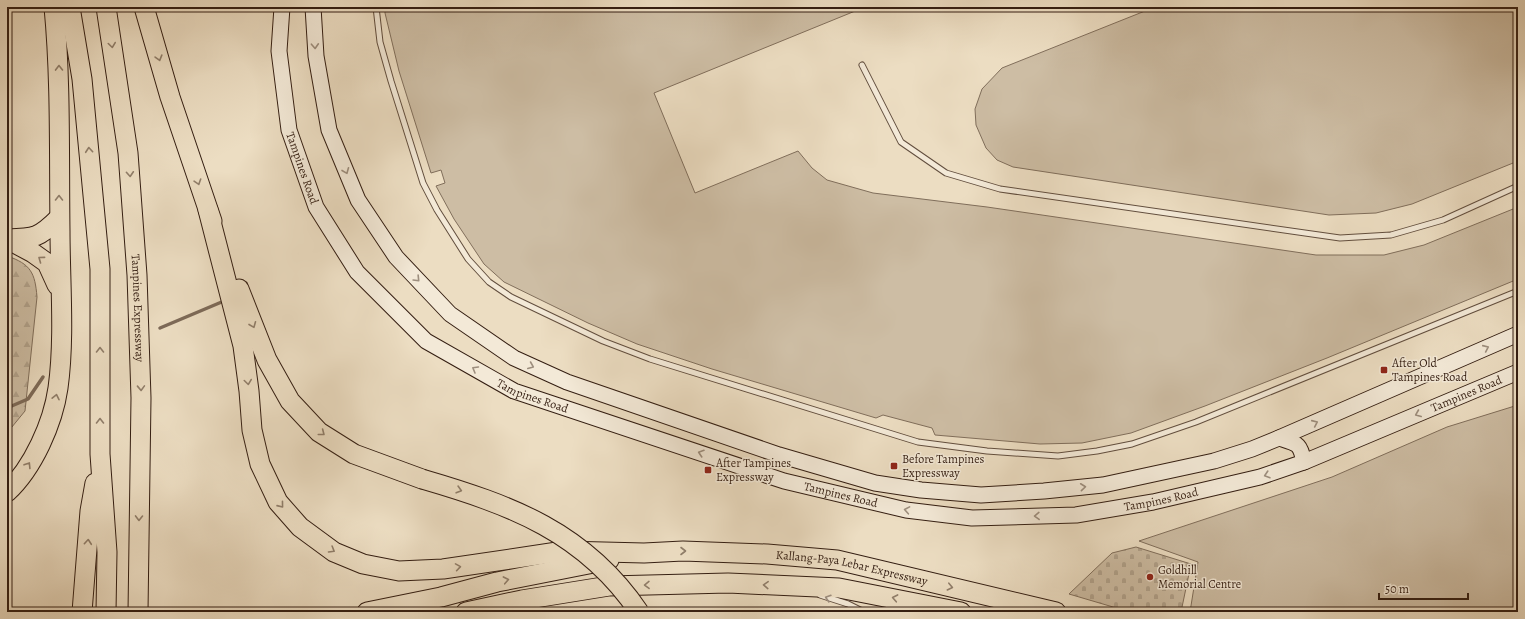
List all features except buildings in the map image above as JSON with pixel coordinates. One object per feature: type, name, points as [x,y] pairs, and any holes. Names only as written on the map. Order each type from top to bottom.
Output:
[{"type":"highway","points":[[7,492],[29,464],[45,435],[58,388],[61,343],[59,58],[54,7]]},
{"type":"highway","points":[[70,7],[82,79],[100,269],[100,454],[107,552],[106,612]]},
{"type":"highway","name":"Tampines Expressway","points":[[106,7],[128,153],[137,275],[141,398],[138,612]]},
{"type":"highway","points":[[144,7],[170,97],[208,210],[267,360],[290,401],[319,432],[354,454],[422,479],[473,494],[550,528],[573,543],[600,564],[627,595],[639,612]]},
{"type":"highway","points":[[208,210],[243,346],[252,430],[260,464],[278,502],[300,527],[334,552],[363,564],[399,571],[443,569],[564,551],[644,553]]},
{"type":"highway","points":[[59,218],[47,231],[31,238],[7,239],[48,263],[60,292]]},
{"type":"highway","points":[[82,612],[90,511],[100,454]]},
{"type":"highway","name":"Kallang-Paya Lebar Expressway","points":[[644,553],[683,551],[767,554],[837,560],[1056,612]]},
{"type":"highway","points":[[367,612],[441,597],[497,582],[644,553]]},
{"type":"highway","points":[[466,612],[522,600],[609,586],[728,583],[839,588],[961,612]]},
{"type":"main road","name":"Tampines Road","points":[[282,7],[279,51],[289,130],[316,207],[358,272],[426,341],[514,391],[784,481],[906,510],[972,518],[1084,514],[1153,502],[1260,477],[1304,462],[1518,372]]},
{"type":"main road","name":"Tampines Road","points":[[313,7],[316,56],[329,130],[358,200],[396,257],[450,314],[514,358],[567,382],[779,455],[876,483],[921,490],[981,495],[1044,491],[1103,485],[1215,460],[1252,449],[1279,438],[1518,334]]},
{"type":"main road","points":[[1279,438],[1294,443],[1301,448],[1304,462]]},
{"type":"lane","points":[[376,7],[380,42],[423,182],[436,210],[468,259],[489,282],[511,297],[525,304],[603,341],[650,359],[918,442],[987,451],[1058,456],[1097,451],[1132,444],[1196,422],[1518,291]]},
{"type":"lane","points":[[862,65],[901,142],[946,173],[1000,189],[1340,238],[1391,235],[1443,220],[1518,186]]},
{"type":"lane","points":[[790,586],[848,604],[864,612]]},
{"type":"green space","points":[[385,7],[865,7],[654,93],[695,193],[798,151],[812,168],[827,180],[873,193],[987,207],[1316,255],[1384,255],[1424,245],[1518,207],[1518,279],[1327,358],[1205,406],[1131,433],[1082,443],[1040,444],[935,435],[932,428],[883,415],[876,418],[712,369],[637,344],[588,323],[504,282],[484,264],[454,219],[436,186],[445,183],[441,170],[431,173],[399,71],[385,13]]},
{"type":"green space","points":[[1155,7],[1518,7],[1518,161],[1412,204],[1376,213],[1329,215],[1013,167],[997,160],[986,148],[976,125],[975,109],[982,89],[1002,68]]},
{"type":"green space","points":[[7,256],[22,262],[30,270],[35,282],[37,297],[25,411],[7,433]]},
{"type":"green space","points":[[1518,405],[1518,612],[1190,612],[1198,562],[1139,541],[1332,477],[1447,427]]},
{"type":"green space","points":[[1136,547],[1191,564],[1181,612],[1130,612],[1069,594],[1112,553]]},
{"type":"waterway","points":[[160,328],[224,301]]},
{"type":"waterway","points":[[7,408],[28,399],[43,377]]},
{"type":"place","name":"After Old Tampines Road","points":[[1384,370]]},
{"type":"place","name":"Before Tampines Expressway","points":[[894,466]]},
{"type":"place","name":"After Tampines Expressway","points":[[708,470]]},
{"type":"place","name":"Goldhill Memorial Centre","points":[[1150,577]]}]
